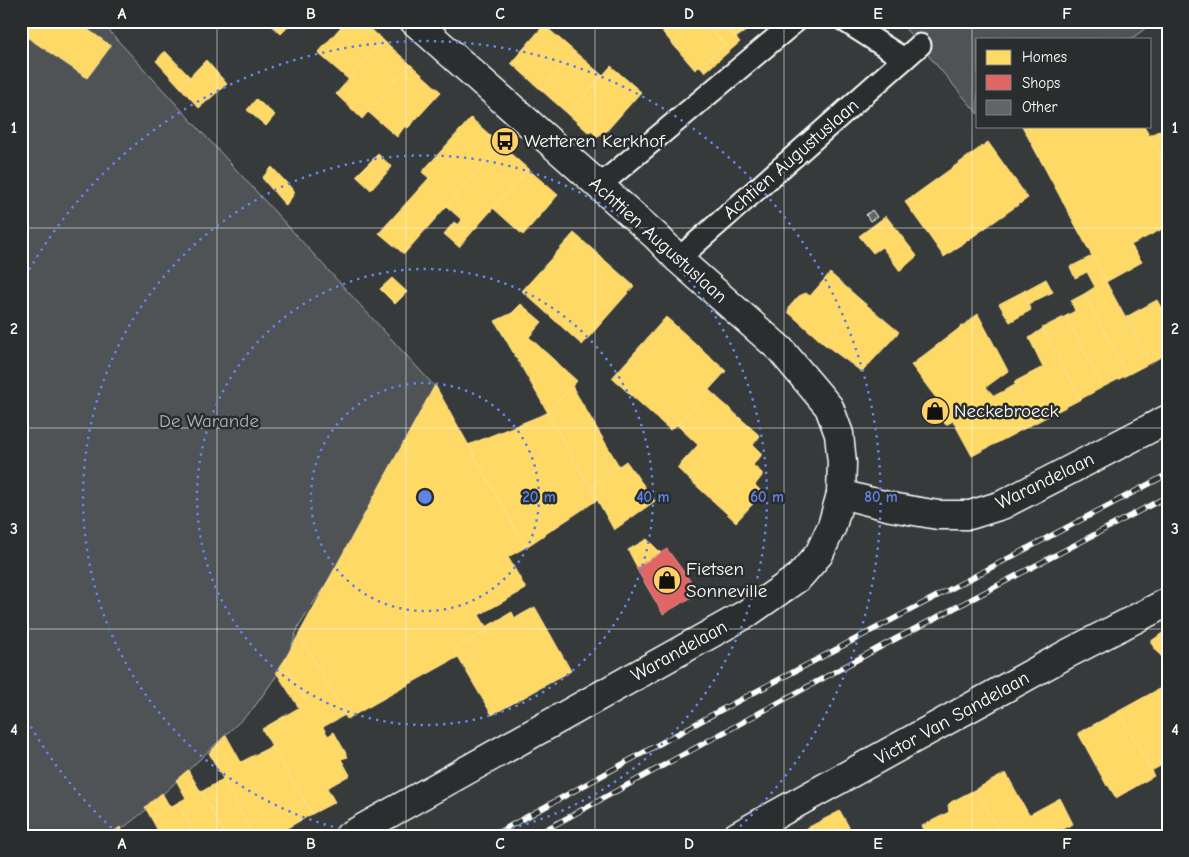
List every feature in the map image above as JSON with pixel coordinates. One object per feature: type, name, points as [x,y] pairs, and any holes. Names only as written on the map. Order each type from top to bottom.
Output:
[{"type":"main road","name":"Achttien Augustuslaan","points":[[414,21],[780,349],[829,407],[839,434],[842,463],[841,494]]},
{"type":"main road","name":"Warandelaan","points":[[349,836],[737,618],[799,577],[819,554],[832,526],[841,494],[892,507],[938,515],[970,515],[1002,505],[1168,419]]},
{"type":"main road","name":"Victor Van Sandelaan","points":[[737,836],[1067,654],[1168,602]]},
{"type":"lane","points":[[599,186],[796,21]]},
{"type":"lane","name":"Achtien Augustuslaan","points":[[678,258],[912,52],[845,21]]},
{"type":"green space","name":"De Warande","points":[[21,21],[100,21],[438,390],[368,520],[299,625],[285,664],[252,710],[146,810],[113,836],[21,836]]},
{"type":"green space","points":[[899,21],[1155,21],[1132,38],[976,38],[976,112]]},
{"type":"building: Homes","points":[[21,21],[76,21],[111,46],[87,78],[21,33]]},
{"type":"building: Homes","points":[[267,21],[283,21],[289,26],[281,34]]},
{"type":"building: Homes","points":[[346,21],[362,21],[383,40],[349,80],[318,53]]},
{"type":"building: Homes","points":[[653,21],[705,21],[725,45],[695,70]]},
{"type":"building: Homes","points":[[705,21],[761,21],[725,45]]},
{"type":"building: Homes","points":[[705,21],[722,21],[740,42],[705,72],[700,66],[725,45]]},
{"type":"building: Homes","points":[[544,25],[575,52],[541,90],[511,63]]},
{"type":"building: Homes","points":[[383,40],[410,64],[362,119],[336,94]]},
{"type":"building: Homes","points":[[165,51],[190,77],[180,87],[156,61]]},
{"type":"building: Homes","points":[[575,52],[603,76],[568,114],[541,90]]},
{"type":"building: Homes","points":[[206,60],[227,84],[199,108],[180,87]]},
{"type":"building: Homes","points":[[410,64],[441,92],[408,128],[405,126],[397,137],[368,112]]},
{"type":"building: Homes","points":[[611,66],[641,92],[604,134],[602,132],[598,137],[591,131],[589,133],[568,114]]},
{"type":"building: Homes","points":[[256,99],[275,115],[266,126],[247,110]]},
{"type":"building: Homes","points":[[471,118],[501,145],[404,254],[379,233],[429,178],[422,172]]},
{"type":"building: Homes","points":[[1168,126],[1168,171],[1149,136]]},
{"type":"building: Homes","points":[[1023,128],[1145,128],[1168,171],[1168,226],[1131,245],[1142,262],[1106,282]]},
{"type":"building: Homes","points":[[988,142],[1028,198],[944,257],[905,202]]},
{"type":"building: Homes","points":[[501,145],[528,169],[459,247],[444,234],[454,222],[458,225],[462,220],[446,206]]},
{"type":"building: Homes","points":[[378,154],[392,167],[371,190],[356,176]]},
{"type":"building: Homes","points":[[272,167],[295,192],[286,206],[262,178]]},
{"type":"building: Homes","points":[[528,169],[558,195],[523,235],[493,208]]},
{"type":"building: Homes","points":[[886,216],[917,256],[900,271],[882,247],[873,253],[859,236]]},
{"type":"building: Homes","points":[[574,233],[634,286],[582,345],[522,291]]},
{"type":"building: Homes","points":[[1092,256],[1150,363],[1127,375],[1084,294],[1095,287],[1087,272],[1075,278],[1070,267]]},
{"type":"building: Homes","points":[[830,273],[862,301],[824,344],[788,312],[790,306],[799,296],[806,293],[810,296]]},
{"type":"building: Homes","points":[[392,278],[407,292],[395,304],[380,289]]},
{"type":"building: Homes","points":[[1046,279],[1053,292],[1028,304],[1022,292]]},
{"type":"building: Homes","points":[[1022,292],[1031,310],[1010,322],[999,304]]},
{"type":"building: Homes","points":[[1084,294],[1127,375],[1103,387],[1066,316],[1075,311],[1071,301]]},
{"type":"building: Homes","points":[[1157,300],[1168,320],[1168,353],[1150,363],[1126,317]]},
{"type":"building: Homes","points":[[862,301],[899,332],[862,372],[824,344]]},
{"type":"building: Homes","points":[[521,304],[542,322],[529,337],[577,381],[548,413],[495,321],[512,313]]},
{"type":"building: Homes","points":[[978,314],[1008,371],[986,387],[994,396],[1015,385],[1035,423],[972,456],[953,421],[946,425],[932,408],[939,402],[911,365]]},
{"type":"building: Homes","points":[[1066,316],[1103,387],[1081,399],[1042,328]]},
{"type":"building: Homes","points":[[666,317],[726,371],[677,425],[670,430],[612,378]]},
{"type":"building: Homes","points":[[1042,329],[1081,399],[1035,423],[1014,382],[1043,367],[1029,338]]},
{"type":"building: Homes","points":[[435,385],[526,547],[508,557],[526,589],[479,615],[489,631],[453,649],[458,657],[347,719],[299,634]]},
{"type":"building: Homes","points":[[572,386],[619,466],[590,487],[547,413]]},
{"type":"building: Homes","points":[[709,390],[760,436],[753,445],[761,453],[761,456],[753,465],[762,473],[762,476],[755,485],[763,493],[736,522],[677,468],[698,445],[677,425]]},
{"type":"building: Homes","points":[[547,413],[597,500],[526,547],[468,445]]},
{"type":"building: Homes","points":[[626,461],[655,501],[614,530],[590,487]]},
{"type":"building: Homes","points":[[647,539],[661,553],[637,567],[628,550]]},
{"type":"building: Homes","points":[[535,607],[571,671],[492,715],[453,649],[489,631],[486,627],[512,612],[515,618]]},
{"type":"building: Homes","points":[[1168,629],[1168,665],[1150,642]]},
{"type":"building: Homes","points":[[299,634],[345,715],[323,727],[328,736],[334,732],[348,757],[341,759],[350,775],[327,788],[335,802],[312,814],[262,729],[307,703],[284,661]]},
{"type":"building: Homes","points":[[284,661],[307,703],[299,708],[276,672]]},
{"type":"building: Homes","points":[[1168,684],[1168,762],[1151,771],[1119,711]]},
{"type":"building: Homes","points":[[1119,711],[1154,776],[1116,798],[1107,786],[1078,733]]},
{"type":"building: Homes","points":[[226,735],[241,762],[272,746],[312,814],[273,836],[254,836],[209,753]]},
{"type":"building: Homes","points":[[188,770],[226,836],[196,836],[177,803],[186,798],[176,780]]},
{"type":"building: Homes","points":[[1006,773],[1029,815],[1060,798],[1073,824],[1051,836],[1001,836],[976,789]]},
{"type":"building: Homes","points":[[223,779],[254,836],[226,836],[201,792]]},
{"type":"building: Homes","points":[[976,789],[1001,836],[928,836],[922,826],[949,812],[948,805],[951,802]]},
{"type":"building: Homes","points":[[162,793],[170,807],[151,818],[145,807]]},
{"type":"building: Homes","points":[[177,803],[196,836],[161,836],[151,818]]},
{"type":"building: Homes","points":[[840,811],[854,836],[814,836],[809,827]]},
{"type":"building: Homes","points":[[120,827],[124,836],[109,836]]},
{"type":"building: Homes","points":[[809,827],[814,836],[793,836]]},
{"type":"building: Shops","name":"Fietsen Sonneville","points":[[667,549],[699,593],[663,614],[636,568]]},
{"type":"building: Other","points":[[872,210],[877,217],[870,221],[866,215]]},
{"type":"railway","points":[[492,836],[721,710],[1168,474]]},
{"type":"railway","points":[[534,836],[884,645],[1168,496]]},
{"type":"place","name":"Wetteren Kerkhof","points":[[505,141]]},
{"type":"place","name":"Neckebroeck","points":[[935,411]]},
{"type":"place","name":"Fietsen Sonneville","points":[[667,580]]}]
